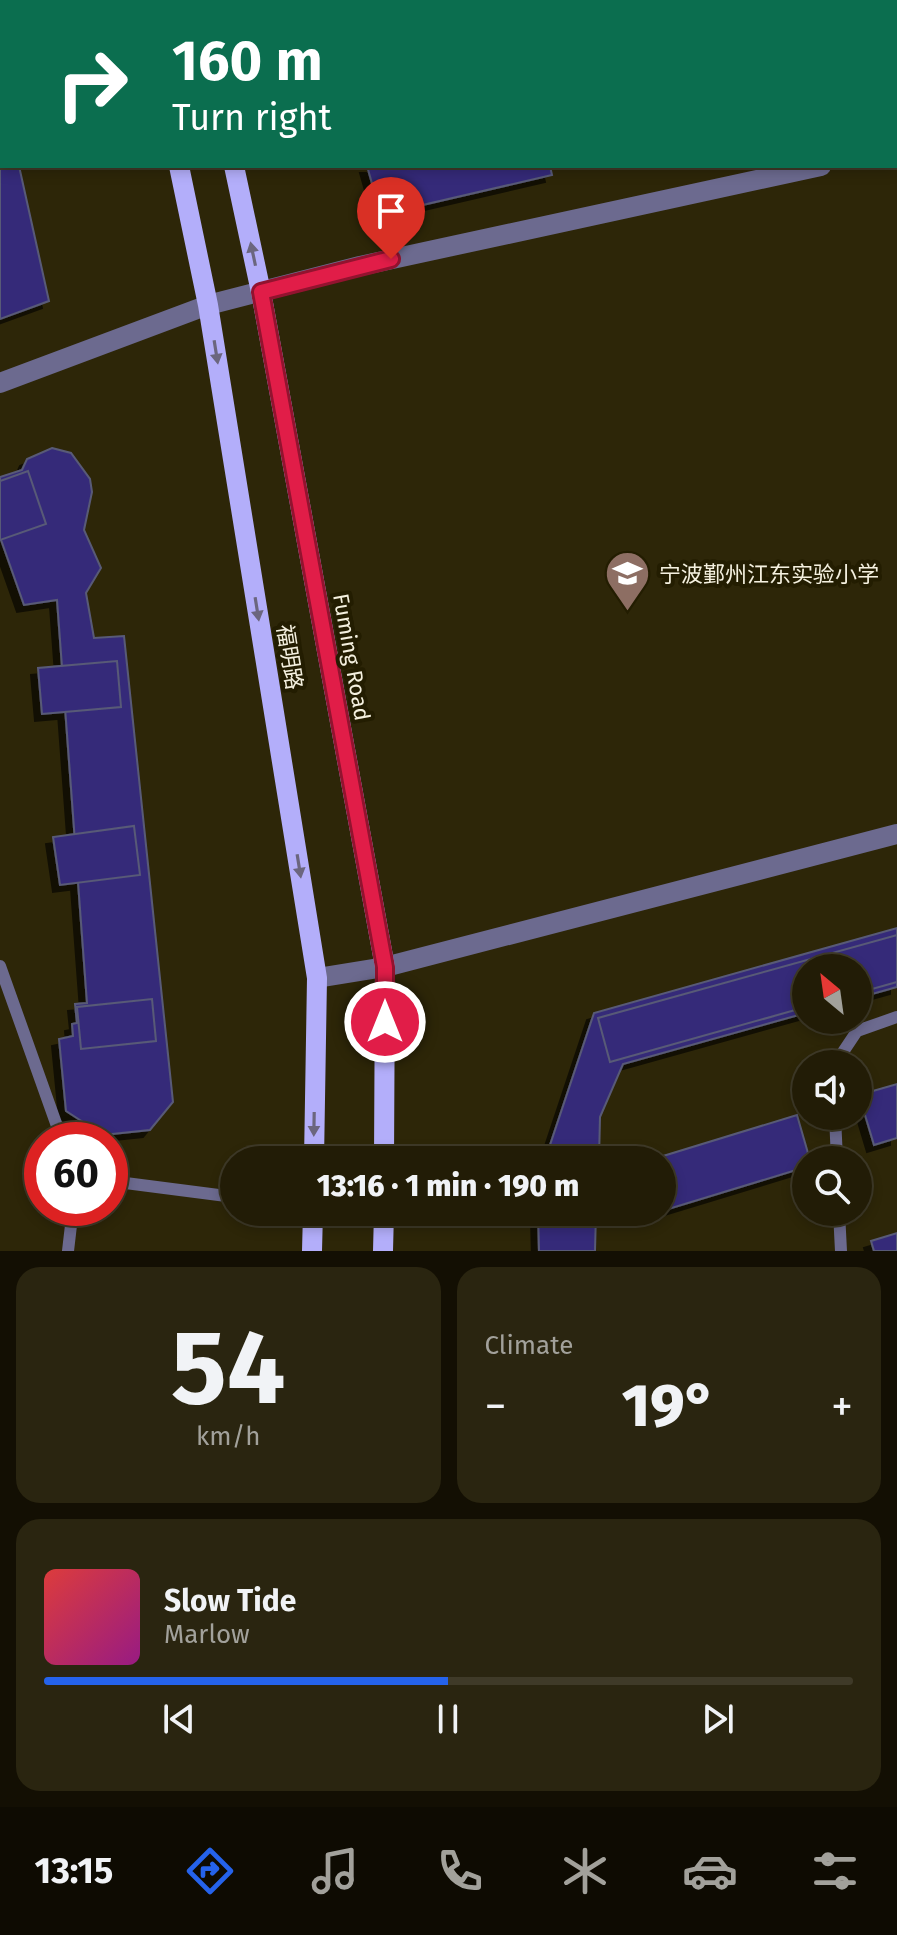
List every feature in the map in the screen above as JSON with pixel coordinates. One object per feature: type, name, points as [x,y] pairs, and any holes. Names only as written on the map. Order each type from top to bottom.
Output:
[{"type":"main road","name":"福明路","points":[[179,168],[208,305],[317,978],[314,1146]]},
{"type":"main road","name":"Fuming Road","points":[[234,168],[261,292],[385,967],[384,1146]]},
{"type":"main road","points":[[312,1251],[313,1226]]},
{"type":"main road","points":[[383,1251],[384,1226]]},
{"type":"street","points":[[0,383],[208,305],[360,266],[812,168]]},
{"type":"street","points":[[317,978],[385,967],[897,834]]},
{"type":"lane","points":[[0,966],[56,1122]]},
{"type":"lane","points":[[844,1050],[857,1031],[897,1017]]},
{"type":"lane","points":[[128,1183],[220,1195]]},
{"type":"lane","points":[[68,1251],[71,1226]]},
{"type":"lane","points":[[840,1226],[841,1251]]},
{"type":"building","points":[[0,168],[19,168],[49,301],[0,319]]},
{"type":"building","points":[[368,168],[550,168],[552,175],[401,210],[396,189],[375,194]]},
{"type":"building","points":[[52,448],[71,453],[90,479],[92,492],[84,530],[101,568],[86,593],[94,638],[124,636],[173,1102],[150,1130],[128,1132],[128,1122],[83,1122],[66,1111],[59,1039],[73,1036],[72,1024],[77,1023],[75,1004],[87,1003],[57,600],[24,605],[0,537],[0,477],[22,470],[27,459]]},
{"type":"building","points":[[28,471],[46,524],[0,540],[0,481]]},
{"type":"building","points":[[117,661],[121,707],[42,714],[38,668]]},
{"type":"building","points":[[134,826],[140,875],[60,885],[53,837]]},
{"type":"building","points":[[897,928],[897,987],[872,994],[872,954],[804,954]]},
{"type":"building","points":[[897,935],[897,982],[872,989],[872,954],[829,954]]},
{"type":"building","points":[[792,957],[792,1017],[623,1064],[600,1117],[599,1146],[550,1146],[594,1013]]},
{"type":"building","points":[[792,964],[792,1011],[610,1062],[598,1018]]},
{"type":"building","points":[[152,999],[156,1041],[81,1049],[77,1007]]},
{"type":"building","points":[[897,1084],[897,1138],[874,1145],[870,1130],[872,1130],[872,1091]]},
{"type":"building","points":[[792,1117],[792,1130],[801,1130],[806,1146],[792,1146],[792,1171],[676,1207],[676,1152]]},
{"type":"building","points":[[538,1226],[596,1226],[595,1251],[539,1251]]},
{"type":"building","points":[[897,1233],[897,1251],[874,1251],[871,1241]]},
{"type":"place","name":"宁波鄞州江东实验小学","points":[[628,613]]},
{"type":"route","points":[[385,1022],[385,967],[261,292],[391,259]]}]
